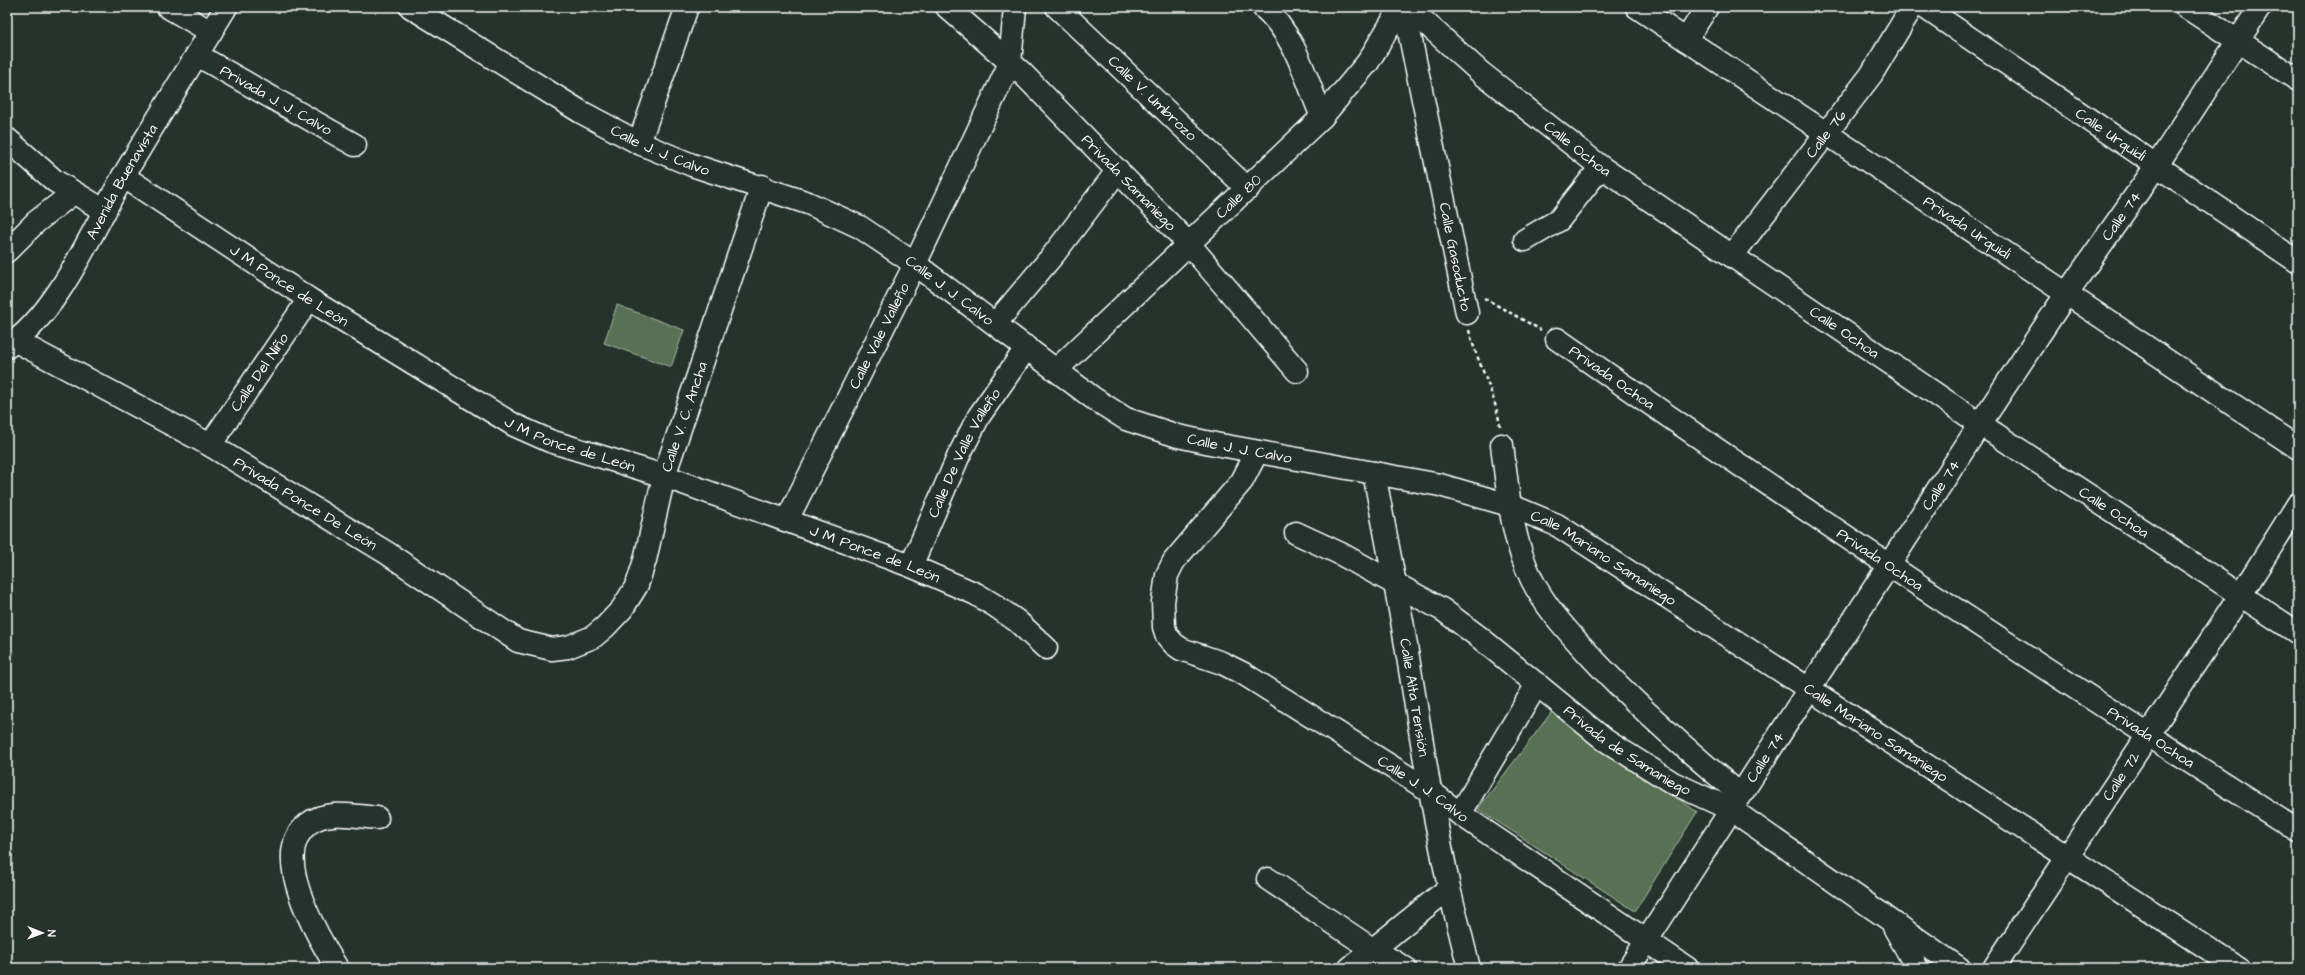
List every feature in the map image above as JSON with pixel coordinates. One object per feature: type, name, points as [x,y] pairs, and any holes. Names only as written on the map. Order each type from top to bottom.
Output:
[{"type":"street","points":[[168,7],[211,32]]},
{"type":"street","name":"Avenida Buenavista","points":[[11,344],[50,302],[79,258],[123,176],[226,7]]},
{"type":"street","name":"Calle J. J. Calvo","points":[[411,7],[581,112],[639,143],[692,165],[762,186],[834,214],[860,228],[915,264],[996,323],[1093,398],[1126,418],[1178,436],[1440,485],[1509,506]]},
{"type":"street","points":[[639,143],[687,7]]},
{"type":"street","name":"Privada Samaniego","points":[[947,7],[1010,62],[1118,170],[1189,244],[1297,371]]},
{"type":"street","name":"Calle Vale Valleño","points":[[787,520],[915,264],[1010,62],[1015,7]]},
{"type":"street","name":"Calle V. Umbrozo","points":[[1057,7],[1248,189]]},
{"type":"street","points":[[1263,7],[1275,18],[1289,36],[1322,117]]},
{"type":"street","name":"Calle 80","points":[[1056,370],[1322,117],[1368,62],[1403,7]]},
{"type":"street","name":"Calle Gasoducto","points":[[1403,7],[1423,107],[1463,286],[1467,313]]},
{"type":"street","name":"Calle Ochoa","points":[[1408,7],[1480,72],[1601,167],[1980,424],[2298,633]]},
{"type":"street","name":"Privada Urquidi","points":[[1637,7],[2298,448]]},
{"type":"street","points":[[1686,40],[1706,7]]},
{"type":"street","name":"Calle 76","points":[[1732,256],[1871,75],[1912,7]]},
{"type":"street","name":"Calle Urquidi","points":[[1924,7],[2298,262]]},
{"type":"street","points":[[2186,7],[2298,80]]},
{"type":"street","name":"Calle 74","points":[[1629,968],[1807,690],[1890,566],[1980,424],[2067,293],[2157,165],[2260,7]]},
{"type":"street","name":"Privada J. J. Calvo","points":[[197,55],[355,145]]},
{"type":"street","points":[[7,139],[55,181],[105,211]]},
{"type":"street","points":[[1525,240],[1559,220],[1601,167]]},
{"type":"street","points":[[996,323],[1054,254],[1118,170]]},
{"type":"street","name":"J M Ponce de León","points":[[123,176],[309,299],[514,425],[550,441],[664,476],[911,566],[976,594],[1017,621],[1046,648]]},
{"type":"street","name":"Calle V. C. Ancha","points":[[593,637],[612,620],[637,585],[645,560],[664,476],[762,186]]},
{"type":"street","points":[[7,251],[36,222],[73,193]]},
{"type":"street","name":"Calle Del Niño","points":[[210,445],[309,299]]},
{"type":"street","name":"Privada Ochoa","points":[[1557,339],[1715,449],[1890,566],[2147,735],[2298,831]]},
{"type":"street","name":"Privada Ponce De León","points":[[11,344],[210,445],[387,553],[518,641],[552,649],[568,647],[593,637]]},
{"type":"street","name":"Calle De Valle Valleño","points":[[911,566],[959,455],[979,416],[1027,347]]},
{"type":"street","points":[[1502,445],[1509,506]]},
{"type":"street","name":"Calle J. J. Calvo","points":[[1258,452],[1242,481],[1174,561],[1167,574],[1164,588],[1162,617],[1167,636],[1181,649],[1222,663],[1244,674],[1430,791],[1460,814],[1687,968]]},
{"type":"street","name":"Calle Alta Tensión","points":[[1374,473],[1395,583],[1430,791],[1449,888],[1469,968]]},
{"type":"street","name":"Calle 72","points":[[1994,968],[2240,596],[2298,504]]},
{"type":"street","name":"Calle Mariano Samaniego","points":[[1509,506],[1541,517],[1569,532],[1807,690],[2238,968]]},
{"type":"street","name":"Privada de Samaniego","points":[[1509,506],[1517,540],[1527,570],[1544,601],[1559,621],[1633,702],[1736,802],[1892,924],[1959,968]]},
{"type":"street","name":"Privada de Samaniego","points":[[1296,533],[1339,553],[1443,610],[1605,740],[1638,763],[1674,783],[1736,802]]},
{"type":"street","points":[[1460,814],[1536,684]]},
{"type":"street","points":[[337,968],[310,921],[301,895],[293,862],[294,848],[299,836],[308,824],[319,818],[345,814],[376,818]]},
{"type":"street","points":[[1268,879],[1372,949],[1405,968]]},
{"type":"street","points":[[1350,968],[1449,888]]},
{"type":"street","points":[[1892,924],[1917,968]]},
{"type":"path","name":"Privada Ochoa","points":[[1463,286],[1557,339]]},
{"type":"path","name":"Calle Gasoducto","points":[[1467,313],[1472,341],[1493,397],[1502,445]]},
{"type":"green space","points":[[617,305],[684,330],[671,367],[604,343]]},
{"type":"green space","points":[[1554,709],[1697,812],[1635,911],[1478,809]]}]
